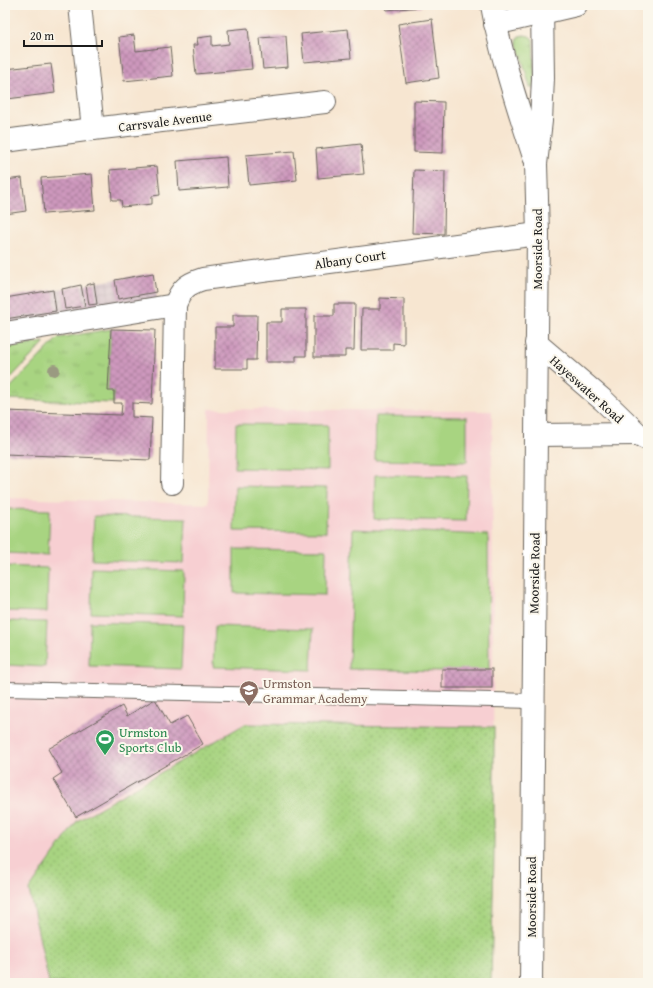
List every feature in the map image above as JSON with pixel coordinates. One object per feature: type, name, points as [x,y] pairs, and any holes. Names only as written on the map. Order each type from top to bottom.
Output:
[{"type":"street","points":[[80,5],[93,129]]},
{"type":"street","points":[[493,15],[576,5]]},
{"type":"street","name":"Moorside Road","points":[[531,983],[538,234],[536,164],[541,121],[543,78],[542,9]]},
{"type":"street","name":"Moorside Road","points":[[493,15],[509,80],[536,164]]},
{"type":"street","name":"Carrsvale Avenue","points":[[5,141],[93,129],[326,102]]},
{"type":"street","name":"Albany Court","points":[[172,483],[175,305],[179,294],[185,287],[203,279],[538,234]]},
{"type":"street","points":[[5,333],[175,305]]},
{"type":"street","name":"Hayeswater Road","points":[[536,343],[643,437]]},
{"type":"street","name":"Hayeswater Road","points":[[536,436],[643,437]]},
{"type":"lane","points":[[5,689],[533,701]]},
{"type":"shaded area","points":[[153,273],[160,316],[5,342],[5,298]]},
{"type":"shaded area","name":"Urmston Grammar Academy","points":[[209,409],[492,411],[494,854],[491,983],[5,983],[5,498],[208,504]]},
{"type":"green space","points":[[524,35],[533,39],[535,87],[530,87],[517,41],[519,36]]},
{"type":"green space","points":[[111,329],[108,390],[114,391],[114,403],[5,399],[5,393],[58,338]]},
{"type":"green space","points":[[44,343],[5,384],[5,348]]},
{"type":"green space","points":[[376,416],[467,417],[467,462],[375,460]]},
{"type":"green space","points":[[236,424],[328,425],[328,470],[235,468]]},
{"type":"green space","points":[[375,475],[467,476],[466,521],[374,519]]},
{"type":"green space","points":[[235,486],[327,488],[326,532],[234,531]]},
{"type":"green space","points":[[5,509],[50,510],[48,555],[5,553]]},
{"type":"green space","points":[[94,516],[186,518],[184,563],[92,560]]},
{"type":"green space","points":[[353,529],[488,535],[489,672],[349,669]]},
{"type":"green space","points":[[234,549],[326,550],[325,595],[234,593]]},
{"type":"green space","points":[[5,566],[48,568],[47,612],[5,611]]},
{"type":"green space","points":[[92,568],[184,571],[183,616],[91,613]]},
{"type":"green space","points":[[5,621],[47,622],[45,667],[5,665]]},
{"type":"green space","points":[[90,622],[183,625],[181,669],[89,666]]},
{"type":"green space","points":[[215,626],[313,629],[311,670],[213,667]]},
{"type":"green space","points":[[245,724],[494,727],[494,854],[491,983],[49,983],[29,890],[77,821]]},
{"type":"building","points":[[386,5],[422,5],[422,7],[386,10]]},
{"type":"building","points":[[432,19],[439,78],[406,83],[398,24]]},
{"type":"building","points":[[248,28],[252,69],[196,74],[193,45],[198,45],[197,38],[212,36],[212,46],[229,44],[228,30]]},
{"type":"building","points":[[348,29],[351,58],[304,62],[301,34]]},
{"type":"building","points":[[134,35],[136,51],[170,47],[173,76],[124,81],[119,37]]},
{"type":"building","points":[[286,36],[288,67],[263,69],[260,38]]},
{"type":"building","points":[[51,64],[55,93],[7,99],[5,69]]},
{"type":"building","points":[[414,101],[444,102],[443,153],[414,152]]},
{"type":"building","points":[[361,144],[364,174],[318,178],[316,149]]},
{"type":"building","points":[[294,151],[297,180],[249,185],[246,155]]},
{"type":"building","points":[[226,157],[228,187],[179,191],[177,161]]},
{"type":"building","points":[[157,166],[160,195],[152,196],[152,204],[122,207],[121,200],[112,200],[110,170]]},
{"type":"building","points":[[414,170],[445,171],[444,234],[412,233]]},
{"type":"building","points":[[92,174],[95,210],[44,214],[41,178]]},
{"type":"building","points":[[22,178],[26,211],[5,214],[5,180]]},
{"type":"building","points":[[153,273],[156,292],[118,299],[115,280]]},
{"type":"building","points":[[94,283],[97,304],[89,305],[86,285]]},
{"type":"building","points":[[81,285],[85,306],[65,309],[62,289]]},
{"type":"building","points":[[53,290],[56,311],[5,319],[5,298]]},
{"type":"building","points":[[380,298],[404,299],[404,344],[393,343],[393,350],[361,350],[362,309],[380,309]]},
{"type":"building","points":[[334,304],[355,304],[354,350],[345,350],[345,357],[314,357],[314,316],[334,316]]},
{"type":"building","points":[[282,309],[306,309],[306,356],[296,356],[296,362],[266,362],[266,322],[282,322]]},
{"type":"building","points":[[233,315],[257,315],[256,360],[247,360],[247,369],[215,369],[215,327],[233,327]]},
{"type":"building","points":[[111,329],[155,330],[152,404],[132,403],[132,417],[152,418],[150,460],[5,454],[5,411],[121,415],[122,403],[114,403],[114,391],[108,391]]},
{"type":"building","points":[[442,669],[492,669],[492,688],[442,688]]},
{"type":"building","points":[[155,699],[170,725],[187,716],[203,744],[76,817],[53,779],[62,773],[48,749],[122,706],[127,716]]},
{"type":"place","name":"Urmston Grammar Academy","points":[[249,707]]},
{"type":"place","name":"Urmston Sports Club","points":[[105,756]]}]
